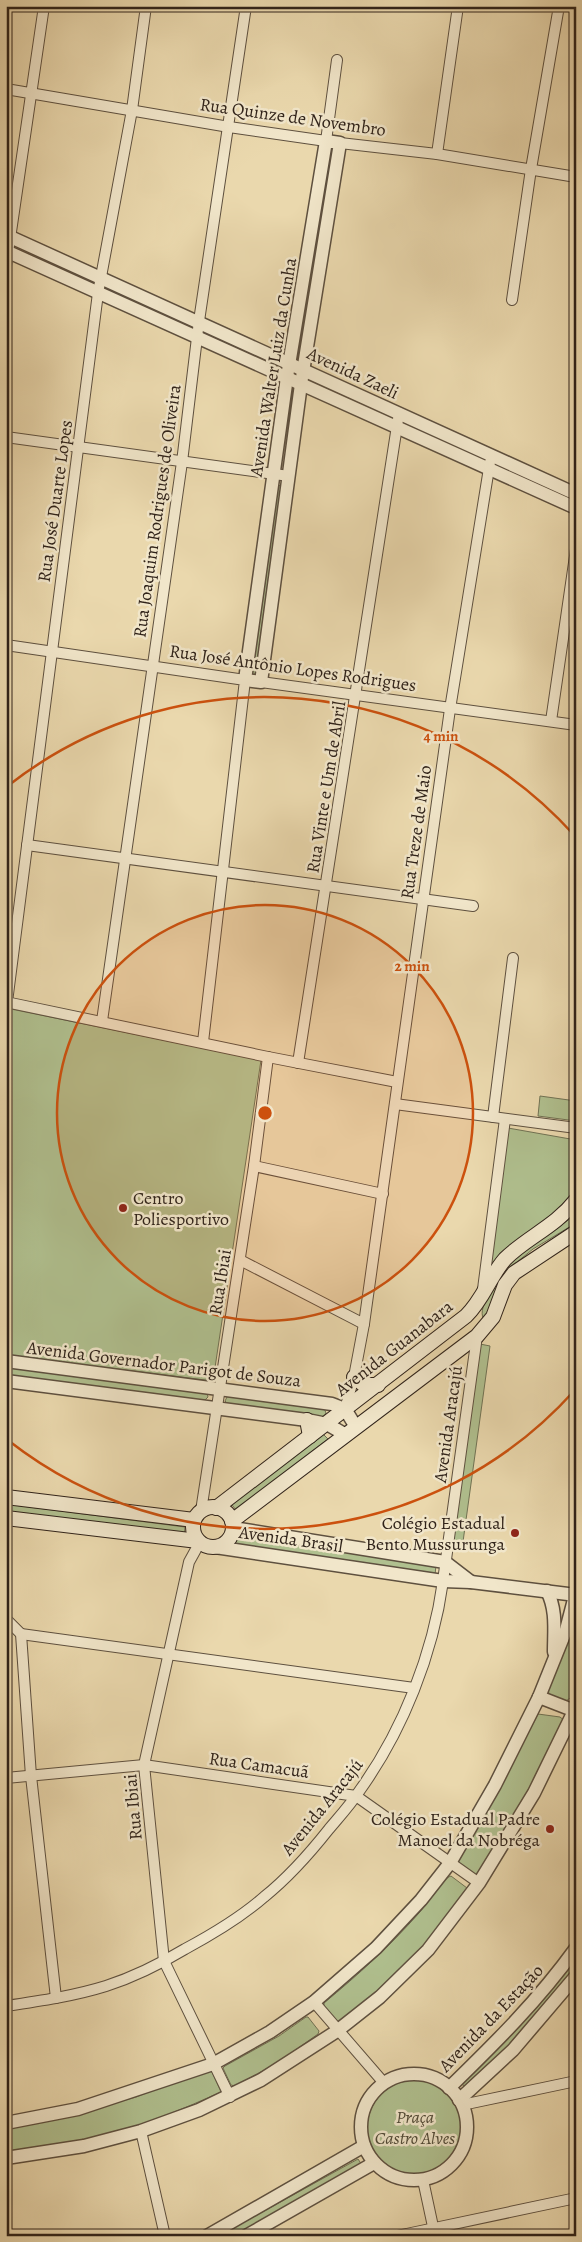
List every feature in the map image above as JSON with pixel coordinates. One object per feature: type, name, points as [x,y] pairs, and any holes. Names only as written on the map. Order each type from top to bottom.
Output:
[{"type":"main road","name":"Avenida Guanabara","points":[[216,1508],[466,1316],[474,1309],[482,1292],[504,1260],[512,1252],[547,1229],[576,1200]]},
{"type":"main road","points":[[232,1525],[476,1336],[493,1317],[505,1285],[514,1273],[538,1255],[576,1232]]},
{"type":"main road","points":[[354,1377],[364,1385],[378,1385]]},
{"type":"main road","points":[[307,1420],[310,1436]]},
{"type":"main road","points":[[6,1497],[198,1516],[216,1508],[228,1515],[232,1525],[230,1537],[224,1544],[215,1547],[199,1542],[6,1518]]},
{"type":"main road","points":[[198,1516],[194,1535],[199,1542]]},
{"type":"street","points":[[6,266],[44,6]]},
{"type":"street","name":"Rua José Duarte Lopes","points":[[6,1002],[98,293],[132,110],[146,6]]},
{"type":"street","name":"Rua Joaquim Rodrigues de Oliveira","points":[[102,1021],[182,462],[199,321],[246,6]]},
{"type":"street","points":[[437,154],[458,6]]},
{"type":"street","points":[[512,300],[531,170],[559,6]]},
{"type":"street","name":"Avenida Walter Luiz da Cunha","points":[[245,680],[287,377],[338,60]]},
{"type":"street","name":"Rua Quinze de Novembro","points":[[6,89],[229,127],[437,154],[576,177]]},
{"type":"street","name":"Avenida Walter Luiz da Cunha","points":[[261,682],[303,369],[340,142]]},
{"type":"street","name":"Avenida Zaeli","points":[[9,236],[576,494]]},
{"type":"street","name":"Avenida Zaeli","points":[[7,251],[576,508]]},
{"type":"street","name":"Rua Vinte e Um de Abril","points":[[298,1062],[399,413]]},
{"type":"street","points":[[6,437],[289,476]]},
{"type":"street","name":"Rua Treze de Maio","points":[[346,1409],[364,1324],[450,709],[487,468],[492,456]]},
{"type":"street","points":[[551,721],[576,549]]},
{"type":"street","name":"Rua José Antônio Lopes Rodrigues","points":[[6,645],[356,696],[576,725]]},
{"type":"street","points":[[203,1042],[245,680]]},
{"type":"street","points":[[27,845],[473,906]]},
{"type":"street","points":[[493,1117],[514,958]]},
{"type":"street","points":[[6,1002],[397,1082]]},
{"type":"street","name":"Rua Ibiai","points":[[198,1516],[240,1260],[268,1057]]},
{"type":"street","points":[[395,1104],[576,1128]]},
{"type":"street","points":[[482,1292],[505,1119]]},
{"type":"street","points":[[254,1166],[383,1194]]},
{"type":"street","points":[[240,1260],[364,1324]]},
{"type":"street","name":"Avenida Aracajú","points":[[6,2006],[56,1998],[106,1986],[164,1961],[220,1930],[264,1897],[307,1856],[356,1796],[385,1751],[414,1688],[433,1631],[443,1581],[476,1336]]},
{"type":"street","name":"Avenida Governador Parigot de Souza","points":[[6,1361],[219,1388],[332,1404],[346,1409]]},
{"type":"street","name":"Avenida Governador Parigot de Souza","points":[[6,1381],[307,1420],[352,1431]]},
{"type":"street","points":[[346,1409],[352,1431]]},
{"type":"street","name":"Avenida Brasil","points":[[232,1525],[445,1562],[471,1582]]},
{"type":"street","name":"Rua Ibiai","points":[[199,1542],[189,1562],[144,1765],[164,1961],[230,2097]]},
{"type":"street","name":"Avenida Brasil","points":[[215,1547],[443,1581],[471,1582]]},
{"type":"street","points":[[6,2123],[78,2109],[213,2064],[270,2032],[314,2002],[376,1948],[421,1900],[450,1863],[495,1785],[540,1697],[566,1630],[576,1594],[471,1582]]},
{"type":"street","points":[[547,1591],[553,1604],[554,1613],[554,1660]]},
{"type":"street","points":[[6,1619],[21,1634],[414,1688]]},
{"type":"street","points":[[21,1634],[31,1776],[56,1998]]},
{"type":"street","points":[[6,2158],[84,2146],[141,2131],[230,2097],[261,2080],[337,2031],[405,1974],[448,1926],[479,1883],[534,1793],[575,1711],[540,1697]]},
{"type":"street","name":"Rua Camacuã","points":[[6,1778],[144,1765],[356,1796],[479,1883]]},
{"type":"street","name":"Avenida da Estação","points":[[449,2088],[520,2018],[554,1978],[576,1948]]},
{"type":"street","name":"Avenida da Estação","points":[[460,2102],[513,2050],[551,2008],[576,1976]]},
{"type":"street","points":[[314,2002],[337,2031],[384,2083]]},
{"type":"street","points":[[417,2074],[429,2076],[449,2088],[460,2102],[467,2126],[461,2152],[451,2165],[443,2172],[423,2180],[396,2178],[380,2169],[364,2146],[360,2131],[361,2116],[370,2097],[384,2083],[394,2077],[417,2074]]},
{"type":"street","points":[[460,2102],[576,2081]]},
{"type":"street","points":[[141,2131],[164,2236]]},
{"type":"street","points":[[207,2236],[364,2146]]},
{"type":"street","points":[[246,2236],[374,2163]]},
{"type":"street","points":[[423,2180],[434,2232]]},
{"type":"street","points":[[397,2236],[434,2232],[576,2198]]},
{"type":"green space","points":[[329,147],[334,148],[301,357],[296,356]]},
{"type":"green space","points":[[277,485],[282,486],[255,679],[250,678]]},
{"type":"green space","name":"Centro Poliesportivo","points":[[6,1008],[261,1060],[213,1381],[6,1355]]},
{"type":"green space","points":[[540,1096],[576,1101],[576,1121],[538,1116]]},
{"type":"green space","points":[[508,1128],[576,1140],[576,1189],[568,1202],[489,1265]]},
{"type":"green space","points":[[576,1213],[576,1223],[533,1249],[511,1267],[484,1320],[482,1310],[484,1304],[505,1268],[523,1250]]},
{"type":"green space","points":[[480,1344],[490,1346],[462,1549],[452,1548]]},
{"type":"green space","points":[[6,1364],[207,1393],[208,1397],[202,1403],[6,1376]]},
{"type":"green space","points":[[228,1395],[324,1408],[326,1413],[322,1418],[229,1405],[225,1401]]},
{"type":"green space","points":[[321,1432],[328,1439],[236,1510],[229,1501]]},
{"type":"green space","points":[[6,1504],[185,1527],[184,1537],[6,1514]]},
{"type":"green space","points":[[235,1535],[436,1565],[435,1575],[230,1545]]},
{"type":"green space","points":[[576,1619],[576,1689],[573,1696],[566,1701],[549,1695],[548,1687]]},
{"type":"green space","points":[[538,1714],[560,1717],[565,1721],[514,1819],[478,1877],[457,1863],[458,1859],[498,1791]]},
{"type":"green space","points":[[451,1876],[467,1888],[467,1893],[438,1929],[392,1977],[359,2008],[341,2023],[337,2023],[324,2006],[324,2003],[385,1949],[419,1913],[443,1882]]},
{"type":"green space","points":[[576,1955],[576,1966],[570,1974],[508,2046],[465,2088],[462,2083]]},
{"type":"green space","points":[[306,2017],[319,2031],[318,2034],[277,2063],[235,2086],[231,2085],[223,2068],[225,2066],[279,2036]]},
{"type":"green space","points":[[210,2068],[221,2092],[180,2110],[109,2134],[6,2153],[6,2128],[136,2097]]},
{"type":"green space","name":"Praça Castro Alves","points":[[415,2080],[433,2084],[449,2094],[459,2110],[463,2128],[459,2146],[449,2162],[433,2172],[415,2176],[397,2172],[381,2162],[371,2146],[367,2128],[371,2110],[381,2094],[397,2084]]},
{"type":"green space","points":[[358,2159],[362,2165],[234,2236],[219,2236]]},
{"type":"place","name":"Centro Poliesportivo","points":[[123,1208]]},
{"type":"place","name":"Colégio Estadual Bento Mussurunga","points":[[515,1533]]},
{"type":"place","name":"Colégio Estadual Padre Manoel da Nobréga","points":[[550,1829]]}]
